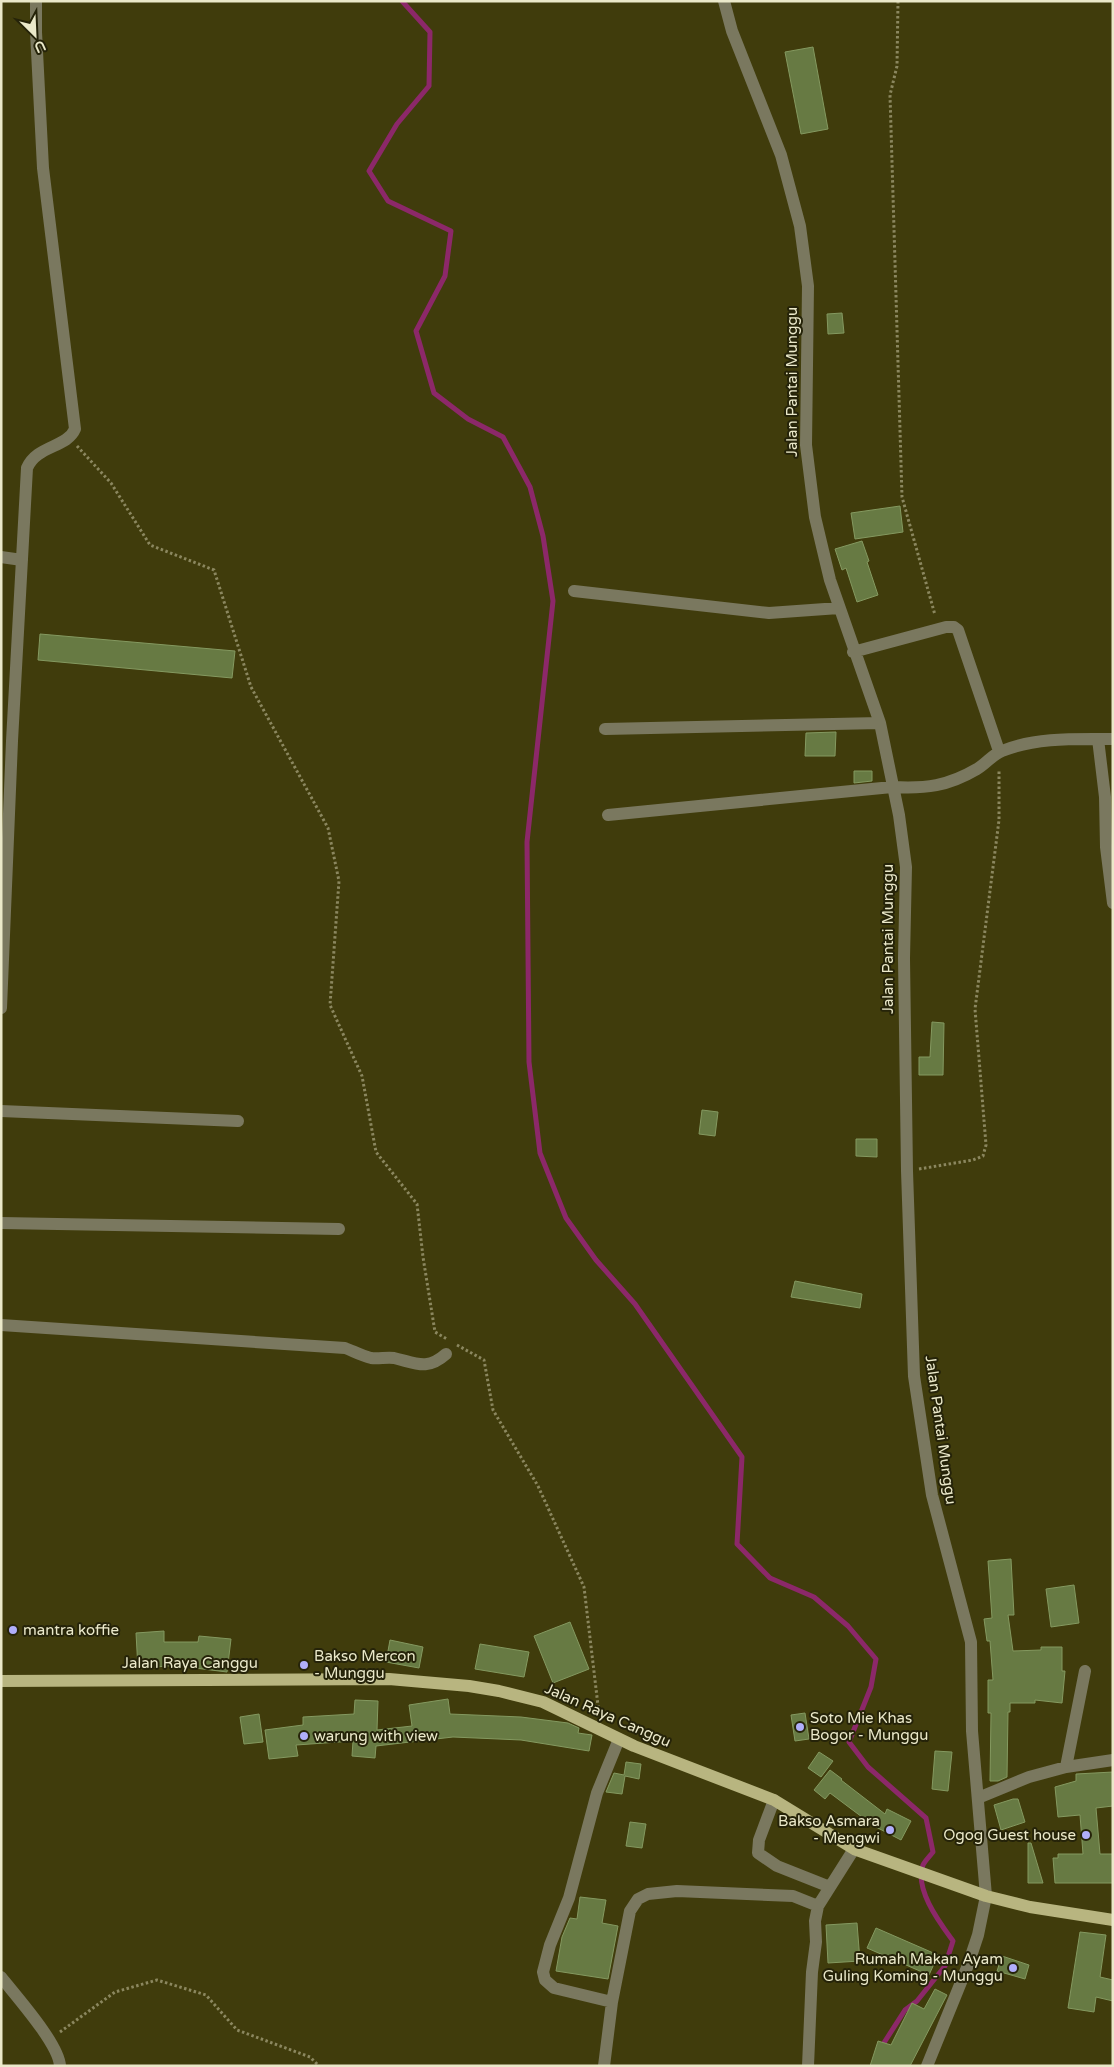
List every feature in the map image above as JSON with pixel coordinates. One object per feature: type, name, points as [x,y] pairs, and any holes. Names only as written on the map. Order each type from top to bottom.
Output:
[{"type":"main road","name":"Jalan Raya Canggu","points":[[1,1681],[389,1678],[498,1690],[543,1702],[618,1739],[774,1800],[854,1848],[986,1896],[1030,1907],[1113,1920]]},
{"type":"street","points":[[1,1008],[12,741],[28,468],[34,456],[69,438],[74,428],[73,403],[56,283],[43,168],[36,1]]},
{"type":"street","name":"Jalan Pantai Munggu","points":[[724,1],[732,31],[782,155],[800,226],[808,286],[806,445],[814,518],[830,580],[853,652],[880,723],[899,815],[906,867],[904,958],[907,1172],[914,1376],[932,1495],[971,1642],[972,1731],[986,1896],[980,1928],[968,1965],[927,2066]]},
{"type":"street","points":[[1,557],[22,560]]},
{"type":"street","points":[[574,591],[769,613],[839,608]]},
{"type":"street","points":[[853,652],[939,629],[954,627],[958,630],[999,751]]},
{"type":"street","points":[[605,729],[880,723]]},
{"type":"street","points":[[1098,739],[1105,797],[1106,847],[1113,903]]},
{"type":"street","points":[[608,815],[892,787],[918,789],[954,782],[980,767],[999,751],[1040,742],[1113,739]]},
{"type":"street","points":[[1,1111],[238,1121]]},
{"type":"street","points":[[1,1223],[339,1229]]},
{"type":"street","points":[[1,1325],[345,1348],[369,1358],[393,1358],[418,1365],[428,1365],[440,1360],[446,1354]]},
{"type":"street","points":[[1066,1767],[1085,1670]]},
{"type":"street","points":[[612,2002],[554,1988],[545,1980],[543,1972],[550,1944],[568,1898],[597,1793],[618,1739]]},
{"type":"street","points":[[978,1798],[1029,1777],[1066,1767],[1113,1760]]},
{"type":"street","points":[[774,1800],[759,1840],[758,1854],[777,1866],[830,1887]]},
{"type":"street","points":[[808,2066],[812,1972],[816,1942],[814,1921],[818,1906],[854,1848]]},
{"type":"street","points":[[604,2066],[612,2002],[630,1910],[638,1899],[660,1892],[724,1893],[793,1896],[818,1906]]},
{"type":"street","points":[[1,1976],[49,2040],[60,2057],[60,2066]]},
{"type":"path","points":[[898,1],[897,66],[890,95],[902,497],[939,629]]},
{"type":"path","points":[[69,438],[111,483],[150,545],[214,570],[251,687],[328,828],[339,881],[330,1005],[362,1076],[376,1152],[417,1204],[435,1332],[484,1360],[493,1410],[538,1486],[584,1587],[600,1730]]},
{"type":"path","points":[[907,1172],[974,1160],[983,1156],[986,1145],[975,1009],[999,820],[999,751]]},
{"type":"path","points":[[49,2040],[116,1992],[157,1980],[206,1995],[237,2030],[310,2057],[319,2066]]},
{"type":"building","points":[[813,47],[828,129],[801,134],[785,52]]},
{"type":"building","points":[[842,313],[844,333],[828,334],[827,314]]},
{"type":"building","points":[[900,506],[903,532],[855,539],[851,513]]},
{"type":"building","points":[[862,541],[878,595],[857,602],[846,568],[842,570],[835,549]]},
{"type":"building","points":[[40,634],[235,651],[232,678],[38,660]]},
{"type":"building","points":[[836,732],[835,756],[805,756],[806,733]]},
{"type":"building","points":[[854,771],[872,771],[872,781],[854,783]]},
{"type":"building","points":[[932,1022],[944,1023],[943,1075],[919,1075],[919,1057],[930,1057]]},
{"type":"building","points":[[702,1110],[718,1112],[715,1136],[699,1134]]},
{"type":"building","points":[[856,1139],[877,1139],[877,1157],[856,1156]]},
{"type":"building","points":[[795,1281],[862,1294],[860,1308],[791,1297]]},
{"type":"building","points":[[1011,1559],[1014,1615],[1008,1615],[1013,1651],[1041,1650],[1041,1647],[1062,1647],[1062,1671],[1065,1671],[1062,1703],[1035,1700],[1035,1703],[1010,1703],[1010,1712],[1008,1712],[1007,1777],[998,1781],[990,1781],[991,1713],[988,1713],[988,1680],[993,1680],[990,1641],[987,1641],[984,1619],[992,1618],[988,1561]]},
{"type":"building","points":[[1074,1585],[1079,1623],[1051,1627],[1046,1589]]},
{"type":"building","points":[[570,1622],[589,1669],[553,1683],[534,1636]]},
{"type":"building","points":[[164,1631],[164,1642],[198,1642],[199,1636],[231,1639],[227,1672],[195,1668],[196,1665],[138,1669],[136,1633]]},
{"type":"building","points":[[390,1640],[423,1647],[419,1668],[386,1662]]},
{"type":"building","points":[[480,1644],[529,1652],[524,1677],[475,1669]]},
{"type":"building","points":[[448,1699],[450,1714],[521,1717],[568,1723],[579,1728],[578,1733],[592,1735],[589,1751],[521,1740],[453,1737],[376,1746],[375,1758],[352,1756],[353,1741],[296,1745],[298,1756],[269,1759],[265,1730],[303,1725],[303,1717],[354,1714],[355,1700],[378,1701],[377,1730],[412,1726],[409,1705]]},
{"type":"building","name":"Soto Mie Khas Bogor - Munggu","points":[[805,1713],[809,1739],[795,1741],[791,1715]]},
{"type":"building","points":[[259,1714],[263,1742],[244,1744],[240,1717]]},
{"type":"building","points":[[935,1751],[952,1752],[948,1791],[932,1789]]},
{"type":"building","points":[[819,1752],[833,1761],[821,1777],[808,1768]]},
{"type":"building","points":[[626,1762],[641,1764],[639,1779],[625,1776],[622,1794],[606,1792],[614,1773],[624,1775]]},
{"type":"building","points":[[830,1770],[885,1814],[887,1809],[911,1821],[901,1840],[874,1826],[830,1793],[825,1799],[814,1790]]},
{"type":"building","points":[[1113,1772],[1113,1806],[1096,1808],[1100,1854],[1113,1854],[1113,1883],[1055,1883],[1053,1858],[1058,1858],[1058,1854],[1083,1854],[1080,1815],[1058,1817],[1055,1787],[1076,1781],[1076,1774]]},
{"type":"building","points":[[1018,1799],[1025,1822],[1001,1830],[994,1805]]},
{"type":"building","points":[[630,1822],[646,1824],[642,1848],[626,1846]]},
{"type":"building","points":[[1028,1843],[1031,1843],[1043,1883],[1028,1883]]},
{"type":"building","points":[[580,1897],[606,1900],[602,1923],[618,1926],[608,1979],[556,1971],[562,1937],[570,1918],[577,1919]]},
{"type":"building","points":[[857,1923],[860,1961],[828,1963],[826,1925]]},
{"type":"building","points":[[876,1928],[938,1955],[929,1975],[867,1948]]},
{"type":"building","points":[[1080,1932],[1106,1935],[1100,1977],[1113,1980],[1113,2001],[1096,1997],[1094,2012],[1068,2008]]},
{"type":"building","name":"Rumah Makan Ayam Guling Koming - Munggu","points":[[1002,1956],[1029,1965],[1025,1979],[997,1971]]},
{"type":"building","points":[[935,1989],[947,1995],[910,2066],[870,2066],[878,2041],[891,2045],[912,2003],[924,2009]]},
{"type":"waterway","points":[[402,1],[430,32],[429,86],[397,124],[369,171],[388,201],[451,231],[445,276],[416,331],[434,393],[468,419],[503,437],[530,487],[543,536],[553,601],[527,842],[529,1062],[540,1153],[566,1218],[596,1260],[635,1304],[742,1457],[737,1544],[770,1578],[814,1597],[848,1626],[876,1659],[871,1687],[849,1742],[868,1767],[926,1818],[933,1852],[923,1865],[921,1874],[922,1884],[930,1905],[953,1941],[945,1966],[917,2001],[905,2010],[880,2049]]},
{"type":"place","name":"mantra koffie","points":[[13,1630]]},
{"type":"place","name":"Bakso Mercon - Munggu","points":[[304,1665]]},
{"type":"place","name":"Soto Mie Khas Bogor - Munggu","points":[[800,1727]]},
{"type":"place","name":"warung with view","points":[[304,1736]]},
{"type":"place","name":"Bakso Asmara - Mengwi","points":[[890,1830]]},
{"type":"place","name":"Ogog Guest house","points":[[1086,1835]]},
{"type":"place","name":"Rumah Makan Ayam Guling Koming - Munggu","points":[[1013,1968]]}]
